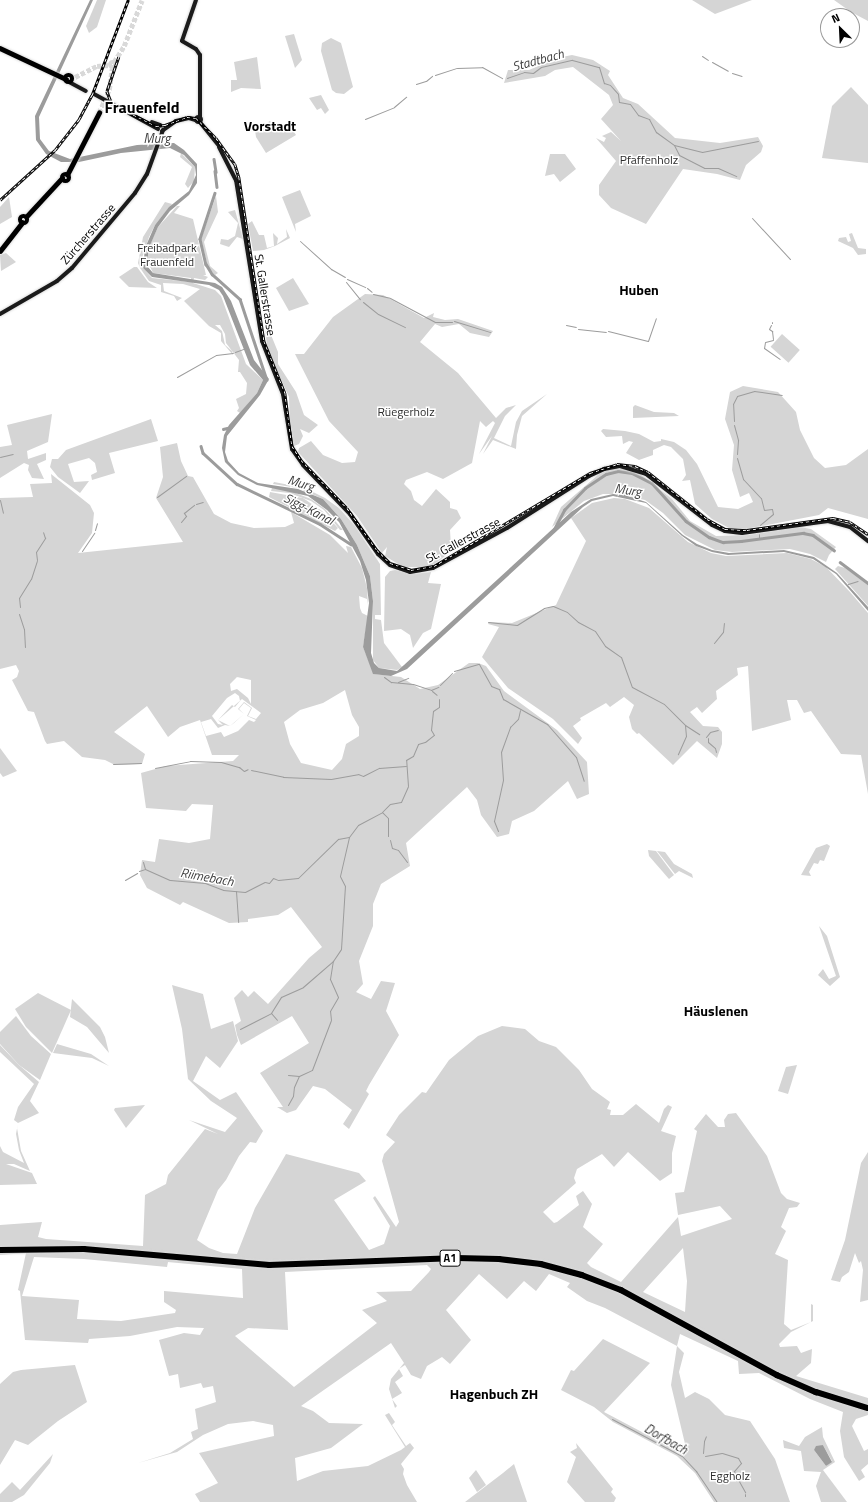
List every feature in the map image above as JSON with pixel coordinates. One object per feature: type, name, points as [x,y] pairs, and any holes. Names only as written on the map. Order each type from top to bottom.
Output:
[{"type":"highway","name":"A1","points":[[0,1246],[84,1246],[269,1262],[456,1254],[504,1256],[541,1261],[583,1272],[622,1287],[777,1372],[826,1392],[868,1404]]},
{"type":"highway","name":"A1","points":[[0,1250],[84,1249],[269,1265],[457,1258],[499,1259],[541,1264],[576,1273],[621,1290],[777,1375],[827,1396],[868,1408]]},
{"type":"main road","points":[[94,94],[161,128],[181,120],[198,118],[200,56],[196,49],[182,42],[196,0]]},
{"type":"main road","points":[[0,48],[51,74],[70,78],[75,85],[86,90]]},
{"type":"main road","points":[[0,252],[22,223],[21,218],[26,217],[68,173],[99,113]]},
{"type":"main road","name":"St. Gallerstrasse","points":[[198,118],[231,163],[234,173],[262,341],[284,394],[292,449],[303,465],[350,514],[378,554],[390,565],[410,572],[424,571],[436,567],[510,526],[588,476],[620,466],[646,474],[712,525],[725,531],[742,533],[828,521],[847,526],[868,541]]},
{"type":"main road","name":"Zürcherstrasse","points":[[0,314],[69,272],[129,202],[147,174],[160,140],[161,128]]},
{"type":"green space","points":[[97,0],[106,0],[97,27],[89,33],[86,26]]},
{"type":"green space","points":[[692,0],[752,0],[715,14]]},
{"type":"green space","points":[[834,0],[868,0],[868,21],[860,17],[860,8],[845,8]]},
{"type":"green space","points":[[294,34],[302,60],[295,68],[285,36]]},
{"type":"green space","points":[[331,38],[341,43],[353,87],[344,94],[336,93],[332,90],[321,51],[322,43]]},
{"type":"green space","name":"Pfaffenholz","points":[[572,55],[593,60],[610,71],[608,75],[623,98],[638,104],[675,138],[720,143],[758,137],[763,146],[761,152],[746,165],[740,180],[717,174],[683,169],[646,224],[611,208],[599,195],[599,185],[616,161],[596,138],[604,142],[606,138],[602,136],[611,132],[621,141],[601,119],[613,105],[609,95],[573,67],[555,70],[545,76],[504,83],[508,70],[529,70],[557,58]]},
{"type":"green space","points":[[257,57],[261,89],[241,88],[231,92],[231,80],[237,80],[234,62]]},
{"type":"green space","points":[[851,87],[868,105],[868,163],[822,158],[832,106]]},
{"type":"green space","points":[[321,95],[329,110],[325,114],[321,108],[317,110],[309,98]]},
{"type":"green space","points":[[269,121],[292,129],[296,135],[266,153],[256,137],[255,130],[267,127]]},
{"type":"green space","points":[[181,153],[195,167],[194,181],[188,188],[185,184],[192,167],[180,157]]},
{"type":"green space","points":[[550,154],[565,154],[576,169],[560,182],[554,174],[545,176]]},
{"type":"green space","points":[[300,190],[311,216],[295,224],[296,232],[282,197]]},
{"type":"green space","points":[[216,196],[218,212],[204,242],[210,266],[218,273],[215,275],[208,267],[201,239]]},
{"type":"green space","points":[[9,197],[12,217],[0,224],[0,207]]},
{"type":"green space","name":"Freibadpark Frauenfeld","points":[[165,202],[172,204],[155,225],[149,237],[142,258],[143,268],[152,278],[191,282],[191,278],[153,273],[147,260],[148,249],[158,227],[177,206],[180,206],[174,213],[193,219],[206,275],[203,275],[208,277],[205,280],[194,278],[193,283],[215,290],[221,296],[246,364],[263,380],[257,393],[240,413],[237,411],[239,408],[236,399],[246,394],[247,383],[240,372],[238,372],[239,360],[226,343],[225,334],[220,325],[215,325],[222,331],[225,345],[232,351],[233,355],[221,341],[221,333],[209,326],[184,301],[200,289],[183,284],[163,283],[164,291],[182,298],[177,301],[174,296],[161,292],[161,285],[149,281],[138,263],[143,237]]},
{"type":"green space","points":[[235,210],[243,239],[237,237],[229,247],[220,244],[221,239],[228,240],[235,236],[238,223],[228,212]]},
{"type":"green space","points":[[252,221],[259,235],[264,235],[267,248],[274,246],[273,233],[278,238],[277,244],[287,237],[286,229],[290,238],[275,246],[264,250],[253,251],[248,224]]},
{"type":"green space","points":[[852,233],[858,248],[866,249],[866,254],[858,255],[853,248],[838,241],[839,238],[846,237],[848,242],[851,241],[849,234]]},
{"type":"green space","points":[[6,253],[16,262],[1,271],[0,255]]},
{"type":"green space","points":[[134,267],[137,267],[148,282],[157,288],[129,287],[119,277]]},
{"type":"green space","points":[[293,278],[309,304],[289,311],[276,288]]},
{"type":"green space","name":"Rüegerholz","points":[[365,294],[383,295],[424,318],[434,313],[433,317],[445,320],[458,319],[493,331],[489,337],[470,333],[459,324],[442,327],[435,324],[420,342],[458,373],[496,418],[506,408],[516,405],[505,416],[494,438],[511,446],[516,422],[522,411],[547,394],[522,416],[517,435],[516,449],[493,440],[483,454],[492,436],[479,454],[495,423],[493,421],[486,427],[480,421],[472,463],[443,479],[427,472],[406,480],[404,484],[411,491],[414,500],[422,506],[436,489],[450,502],[450,508],[457,510],[461,518],[450,530],[451,547],[445,556],[433,565],[423,567],[403,567],[385,556],[387,547],[382,553],[357,516],[298,452],[299,448],[311,441],[323,455],[342,463],[355,462],[358,452],[329,421],[295,354],[304,354],[333,317]]},
{"type":"green space","points":[[269,330],[278,352],[278,364],[296,392],[304,415],[318,425],[309,433],[300,429],[303,436],[299,444],[294,446],[290,427],[289,397],[268,351],[265,331]]},
{"type":"green space","points":[[782,334],[800,350],[788,363],[771,347]]},
{"type":"green space","points":[[743,386],[778,392],[796,412],[800,430],[814,458],[825,468],[846,465],[868,449],[868,519],[828,508],[819,515],[746,529],[729,528],[712,519],[695,504],[690,480],[682,481],[686,475],[683,459],[671,447],[664,445],[653,450],[653,455],[639,460],[626,453],[633,442],[629,441],[623,444],[622,436],[606,437],[601,431],[603,429],[625,431],[639,434],[654,442],[661,441],[661,439],[674,442],[686,450],[697,464],[718,507],[738,509],[753,502],[749,493],[740,497],[732,470],[734,445],[725,419],[730,392]]},
{"type":"green space","points":[[635,405],[654,412],[674,413],[679,416],[633,418],[633,407]]},
{"type":"green space","points":[[52,414],[48,442],[27,451],[28,459],[46,453],[46,460],[37,464],[44,479],[32,478],[28,470],[29,465],[24,463],[0,478],[0,447],[12,445],[7,425]]},
{"type":"green space","points":[[151,419],[158,441],[109,453],[115,473],[92,480],[91,475],[97,472],[95,463],[89,458],[68,464],[74,482],[89,481],[80,493],[58,477],[50,467],[52,459],[58,459],[66,450]]},
{"type":"green space","points":[[177,443],[181,461],[188,476],[193,477],[214,514],[231,523],[254,528],[285,527],[294,523],[291,512],[330,535],[348,553],[346,546],[351,547],[362,568],[367,588],[368,605],[367,599],[359,596],[362,613],[368,616],[363,647],[374,674],[401,677],[420,689],[438,685],[469,663],[478,663],[486,666],[504,691],[557,730],[587,762],[589,794],[577,799],[568,781],[534,811],[512,821],[509,834],[497,837],[481,815],[477,800],[467,787],[406,843],[410,866],[381,884],[373,904],[373,926],[359,961],[363,984],[356,992],[371,999],[381,981],[395,983],[386,1011],[399,1035],[369,1085],[366,1091],[369,1094],[349,1129],[343,1124],[352,1110],[325,1089],[313,1086],[296,1110],[287,1113],[277,1107],[283,1107],[260,1073],[309,1043],[292,1016],[241,1045],[237,1035],[235,1025],[241,1021],[234,998],[242,990],[248,997],[254,991],[268,1004],[309,958],[322,947],[291,907],[278,915],[248,919],[248,922],[229,923],[183,902],[180,905],[147,888],[140,875],[142,860],[155,862],[159,839],[189,843],[210,839],[213,805],[192,804],[186,811],[146,808],[141,773],[166,766],[233,761],[239,755],[212,755],[200,720],[180,727],[168,737],[147,706],[114,732],[145,754],[142,764],[115,765],[105,760],[82,757],[64,741],[47,744],[34,712],[28,711],[12,680],[17,677],[19,671],[16,665],[0,669],[0,498],[33,497],[30,484],[52,483],[51,474],[90,505],[94,513],[92,533],[78,553],[183,542],[156,498],[163,477],[160,447]],"holes":[[[237,677],[251,680],[251,704],[248,698],[237,689],[231,691],[230,684]],[[345,690],[352,715],[359,727],[359,736],[346,744],[342,759],[332,770],[301,763],[290,744],[284,722],[300,710],[323,703]],[[235,693],[239,696],[240,701],[242,699],[261,713],[256,719],[248,716],[252,708],[244,702],[238,709],[244,714],[239,709],[244,703],[251,708],[247,716],[256,720],[254,722],[249,720],[238,731],[224,737],[221,732],[206,736],[201,722],[211,719],[218,728],[225,725],[230,726],[218,720],[223,725],[218,724],[212,716],[227,698]]]},
{"type":"green space","points":[[610,469],[628,469],[639,473],[672,499],[690,521],[716,536],[749,535],[799,527],[811,529],[836,547],[829,555],[826,562],[810,554],[790,549],[732,552],[715,550],[685,535],[663,513],[645,500],[616,494],[603,494],[584,501],[552,527],[561,507],[599,474]]},
{"type":"green space","points":[[274,482],[305,488],[325,498],[339,508],[355,526],[380,564],[381,615],[375,615],[375,619],[381,620],[384,643],[402,667],[397,670],[379,668],[373,660],[373,601],[370,576],[357,545],[341,519],[323,499],[298,488],[273,484]]},
{"type":"green space","points":[[272,488],[288,490],[311,499],[325,509],[343,530],[340,530],[324,510],[311,501],[289,493],[271,491]]},
{"type":"green space","points":[[270,492],[303,498],[322,511],[338,528],[335,531],[269,497]]},
{"type":"green space","points":[[614,498],[625,499],[649,508],[688,542],[711,553],[726,556],[787,553],[811,559],[826,567],[850,592],[868,613],[868,794],[861,755],[841,754],[811,711],[804,713],[797,700],[787,700],[791,720],[752,731],[748,666],[737,668],[738,675],[716,691],[717,699],[702,713],[697,707],[690,712],[703,726],[718,727],[722,732],[722,744],[717,758],[697,741],[673,765],[639,733],[637,734],[632,729],[629,717],[634,705],[624,697],[610,707],[606,703],[580,718],[581,720],[573,726],[582,738],[578,744],[553,719],[508,688],[482,657],[499,627],[488,624],[489,622],[512,623],[556,605],[586,541],[571,518],[592,503]]},
{"type":"green space","points":[[838,566],[845,568],[868,584],[868,606],[835,569]]},
{"type":"green space","points":[[395,570],[413,574],[431,572],[428,583],[441,584],[431,629],[423,633],[413,648],[410,635],[401,629],[384,631],[385,577],[390,571]]},
{"type":"green space","points":[[232,705],[234,706],[218,720]]},
{"type":"green space","points":[[0,748],[17,771],[3,777],[0,773]]},
{"type":"green space","points":[[827,844],[830,846],[824,861],[820,860],[818,864],[814,863],[809,872],[811,876],[801,875],[816,848]]},
{"type":"green space","points":[[648,850],[656,851],[674,875],[669,879],[649,856]]},
{"type":"green space","points":[[657,851],[665,852],[674,864],[692,874],[693,878],[679,871],[675,874]]},
{"type":"green space","points":[[819,926],[827,936],[840,977],[830,986],[818,975],[823,969],[829,979],[836,976]]},
{"type":"green space","points":[[172,985],[203,994],[211,1029],[233,1021],[238,1041],[220,1068],[206,1056],[193,1081],[220,1100],[236,1092],[263,1131],[256,1143],[250,1142],[239,1156],[226,1180],[218,1190],[197,1240],[209,1248],[223,1253],[237,1254],[255,1208],[286,1154],[359,1173],[366,1181],[334,1200],[369,1250],[384,1244],[390,1226],[373,1198],[375,1196],[396,1227],[399,1222],[382,1161],[384,1154],[395,1142],[386,1135],[399,1115],[422,1092],[426,1093],[449,1060],[478,1036],[502,1026],[525,1029],[539,1041],[556,1047],[579,1070],[592,1089],[610,1102],[607,1109],[611,1110],[610,1115],[623,1115],[636,1104],[659,1123],[664,1109],[668,1105],[672,1107],[661,1131],[676,1136],[672,1153],[672,1173],[660,1181],[628,1152],[614,1167],[602,1154],[577,1169],[574,1178],[576,1183],[543,1212],[554,1223],[557,1222],[579,1205],[576,1196],[583,1191],[592,1204],[583,1227],[603,1244],[587,1263],[591,1267],[621,1282],[678,1217],[681,1236],[732,1219],[720,1206],[678,1215],[675,1193],[684,1192],[697,1131],[694,1129],[706,1114],[718,1127],[725,1127],[724,1120],[728,1114],[736,1113],[767,1156],[781,1193],[787,1199],[800,1203],[797,1207],[789,1208],[781,1227],[786,1231],[775,1254],[788,1260],[784,1324],[791,1330],[811,1322],[791,1332],[779,1344],[780,1347],[797,1346],[801,1353],[812,1349],[811,1363],[796,1376],[868,1398],[868,1415],[856,1419],[852,1426],[864,1451],[868,1449],[868,1464],[861,1470],[865,1477],[859,1481],[844,1457],[840,1431],[843,1412],[810,1399],[759,1373],[739,1374],[738,1361],[680,1334],[677,1346],[605,1308],[587,1301],[567,1287],[570,1283],[549,1274],[536,1291],[524,1281],[507,1299],[479,1274],[446,1310],[471,1340],[450,1364],[442,1357],[427,1366],[421,1379],[411,1375],[405,1365],[399,1369],[404,1363],[391,1343],[301,1406],[313,1411],[329,1423],[363,1424],[331,1448],[295,1458],[297,1481],[323,1471],[368,1466],[401,1450],[405,1447],[385,1415],[389,1413],[395,1422],[392,1425],[406,1446],[410,1443],[414,1448],[401,1464],[404,1469],[403,1474],[407,1485],[417,1502],[200,1502],[195,1494],[218,1483],[199,1453],[274,1436],[273,1425],[253,1421],[228,1424],[203,1435],[177,1452],[138,1463],[170,1453],[193,1439],[191,1432],[198,1429],[195,1409],[216,1402],[213,1386],[203,1388],[201,1383],[180,1388],[178,1374],[169,1376],[159,1340],[184,1333],[200,1335],[204,1328],[177,1327],[130,1336],[89,1339],[88,1343],[25,1340],[20,1291],[18,1290],[26,1253],[0,1255],[0,1225],[42,1222],[38,1237],[46,1239],[143,1246],[145,1195],[166,1184],[168,1175],[205,1129],[218,1134],[189,1120],[225,1132],[237,1118],[211,1101],[188,1079],[182,1029]],"holes":[[[683,1248],[687,1281],[685,1312],[643,1292]],[[34,1257],[84,1259],[167,1267],[168,1262],[242,1269],[243,1298],[164,1291],[164,1302],[176,1310],[175,1313],[121,1321],[77,1319],[79,1300],[22,1296]],[[427,1265],[431,1269],[411,1291],[376,1292],[387,1301],[362,1310],[377,1323],[294,1387],[235,1336],[248,1328],[288,1330],[285,1272]]]},
{"type":"green space","points":[[38,993],[71,1010],[52,1053],[26,1027],[15,1009]]},
{"type":"green space","points":[[72,999],[100,1027],[105,1037],[109,1053],[87,1027],[70,1017]]},
{"type":"green space","points":[[16,1016],[31,1036],[51,1054],[40,1080],[19,1065],[0,1044],[0,1032]]},
{"type":"green space","points":[[57,1044],[91,1054],[109,1066],[92,1058],[53,1053]]},
{"type":"green space","points":[[0,1045],[19,1065],[39,1082],[30,1101],[39,1113],[18,1123],[14,1120],[18,1107],[34,1084],[0,1052]]},
{"type":"green space","points":[[797,1065],[788,1094],[778,1091],[786,1067]]},
{"type":"green space","points":[[145,1105],[126,1128],[114,1110],[115,1108]]},
{"type":"green space","points":[[17,1128],[21,1151],[30,1171],[14,1164],[6,1164],[32,1173],[37,1184],[0,1185],[0,1146],[3,1152],[24,1163],[19,1150],[16,1134]]},
{"type":"green space","points":[[868,1152],[868,1300],[860,1302],[863,1270],[861,1261],[859,1263],[855,1253],[849,1272],[842,1277],[840,1282],[831,1280],[845,1240],[861,1163]]},
{"type":"green space","points":[[811,1304],[813,1305],[813,1321],[811,1322]]},
{"type":"green space","name":"Eggholz","points":[[603,1339],[650,1363],[604,1412],[674,1449],[686,1448],[671,1385],[677,1346],[684,1353],[679,1372],[685,1398],[695,1392],[709,1399],[725,1415],[750,1421],[775,1459],[790,1502],[714,1502],[695,1473],[677,1456],[613,1422],[594,1407],[561,1390],[571,1370],[574,1371]]},
{"type":"green space","points":[[75,1365],[87,1402],[58,1421],[28,1445],[15,1440],[0,1465],[0,1384],[13,1372]]},
{"type":"green space","points":[[399,1369],[403,1376],[395,1382],[402,1393],[392,1399],[389,1389],[391,1379]]},
{"type":"green space","points":[[392,1399],[397,1406],[395,1408]]},
{"type":"green space","points":[[822,1427],[823,1437],[835,1462],[823,1470],[847,1502],[821,1502],[816,1486],[821,1472],[804,1471],[801,1451],[784,1448],[783,1440],[799,1446],[805,1437]],"holes":[[[823,1445],[832,1461],[826,1466],[814,1450]]]},
{"type":"green space","points":[[576,1443],[613,1489],[611,1492],[616,1498],[614,1502],[585,1502],[567,1482],[576,1457],[570,1452],[577,1448]]},
{"type":"green space","points":[[53,1454],[50,1463],[24,1495],[12,1502],[0,1502],[0,1494],[12,1482],[20,1490]]},
{"type":"green space","points":[[514,1464],[527,1502],[465,1502],[503,1473]]},
{"type":"green space","points":[[476,1470],[486,1485],[477,1492],[469,1478]]},
{"type":"shaded area","points":[[90,0],[93,0],[39,117],[40,139],[49,151],[70,159],[137,145],[174,143],[184,150],[197,164],[197,183],[189,195],[170,211],[158,227],[148,250],[148,267],[153,273],[215,283],[222,287],[231,301],[254,360],[269,379],[260,395],[227,436],[225,452],[228,461],[239,473],[258,483],[298,489],[323,499],[341,519],[357,545],[370,576],[373,601],[371,653],[374,663],[379,668],[397,671],[571,512],[591,499],[613,494],[625,495],[646,502],[683,535],[697,544],[712,550],[729,553],[784,550],[814,557],[837,573],[868,607],[868,611],[836,574],[813,559],[784,552],[728,555],[712,552],[696,546],[682,536],[646,503],[613,496],[592,501],[583,507],[407,669],[391,676],[373,674],[363,647],[369,603],[366,580],[360,561],[339,522],[327,510],[308,496],[257,485],[238,475],[225,462],[222,448],[224,435],[229,425],[257,393],[263,380],[250,365],[223,296],[219,290],[209,285],[152,277],[143,268],[145,248],[155,225],[169,207],[189,191],[196,175],[195,167],[184,155],[170,148],[121,153],[79,162],[61,162],[46,154],[36,140],[35,116]]},
{"type":"shaded area","points":[[823,1445],[832,1462],[826,1466],[814,1450],[816,1446]]},
{"type":"waterway","points":[[702,56],[708,60]]},
{"type":"waterway","name":"Stadtbach","points":[[507,78],[524,72],[533,73],[541,67],[572,60],[599,67],[604,83],[610,85],[618,94],[619,102],[630,104],[638,115],[649,119],[656,132],[674,145],[679,155],[704,168],[718,168],[736,176]]},
{"type":"waterway","points":[[712,62],[728,71]]},
{"type":"waterway","name":"Stadtbach","points":[[435,75],[457,68],[482,67],[502,78]]},
{"type":"waterway","points":[[732,73],[742,76]]},
{"type":"waterway","name":"Stadtbach","points":[[416,84],[426,81],[432,76]]},
{"type":"waterway","name":"Stadtbach","points":[[365,119],[394,107],[406,97]]},
{"type":"waterway","name":"Stadtbach","points":[[674,145],[702,152],[758,141]]},
{"type":"waterway","points":[[214,159],[216,172]]},
{"type":"waterway","points":[[215,171],[217,187]]},
{"type":"waterway","points":[[215,193],[200,239],[206,264],[212,274],[240,299],[267,380]]},
{"type":"waterway","points":[[752,218],[790,259]]},
{"type":"waterway","points":[[300,241],[331,269],[345,277]]},
{"type":"waterway","points":[[347,279],[365,287]]},
{"type":"waterway","points":[[346,282],[360,299]]},
{"type":"waterway","points":[[367,288],[372,292]]},
{"type":"waterway","points":[[373,294],[390,298],[435,322],[452,322]]},
{"type":"waterway","points":[[363,302],[378,314],[405,327]]},
{"type":"waterway","points":[[608,331],[648,341],[656,318]]},
{"type":"waterway","points":[[454,321],[490,332]]},
{"type":"waterway","points":[[566,325],[576,327]]},
{"type":"waterway","points":[[771,325],[769,329],[772,331],[773,339]]},
{"type":"waterway","points":[[578,329],[606,332]]},
{"type":"waterway","points":[[773,340],[765,342],[764,348],[780,359]]},
{"type":"waterway","points":[[235,352],[246,348]]},
{"type":"waterway","points":[[177,377],[216,355],[233,353]]},
{"type":"waterway","points":[[734,421],[733,404],[737,396],[754,391],[782,395]]},
{"type":"waterway","points":[[734,425],[738,440],[737,454]]},
{"type":"waterway","name":"Sigg-Kanal","points":[[223,429],[231,427]]},
{"type":"waterway","name":"Sigg-Kanal","points":[[201,446],[203,453],[237,484],[320,524],[351,544]]},
{"type":"waterway","points":[[0,457],[13,454]]},
{"type":"waterway","points":[[737,458],[743,479],[761,498],[764,510],[772,509],[773,514],[760,525]]},
{"type":"waterway","name":"Murg","points":[[553,531],[564,510],[585,488],[606,474],[618,471],[632,473],[652,483],[686,521],[709,537],[723,542],[803,533],[813,535],[834,550]]},
{"type":"waterway","points":[[157,497],[186,476]]},
{"type":"waterway","points":[[0,500],[3,513]]},
{"type":"waterway","points":[[196,504],[203,502]]},
{"type":"waterway","points":[[181,522],[186,516],[184,513],[194,505]]},
{"type":"waterway","points":[[95,530],[97,523]]},
{"type":"waterway","points":[[37,560],[36,552],[45,538],[43,532]]},
{"type":"waterway","points":[[82,551],[94,533]]},
{"type":"waterway","points":[[20,607],[19,598],[31,579],[37,561]]},
{"type":"waterway","points":[[840,562],[868,583]]},
{"type":"waterway","points":[[848,584],[858,581]]},
{"type":"waterway","points":[[488,622],[517,625],[544,608],[553,606],[567,612],[578,622],[595,631],[605,646],[621,657],[632,687],[664,704],[685,725],[686,736],[678,754]]},
{"type":"waterway","points":[[19,614],[24,629],[25,647]]},
{"type":"waterway","points":[[714,643],[723,632],[724,623]]},
{"type":"waterway","points":[[454,671],[479,664],[491,686],[499,689],[503,699],[547,724],[576,757],[584,781]]},
{"type":"waterway","points":[[440,685],[452,673]]},
{"type":"waterway","points":[[384,677],[391,682],[413,684],[431,690],[438,687]]},
{"type":"waterway","points":[[398,682],[408,678]]},
{"type":"waterway","points":[[432,691],[437,695]]},
{"type":"waterway","points":[[388,836],[388,818],[382,812],[390,804],[401,802],[408,786],[406,760],[413,756],[418,744],[425,742],[434,735],[431,730],[433,711],[439,707],[439,699]]},
{"type":"waterway","points":[[498,831],[494,821],[503,780],[501,752],[510,727],[518,719],[520,710]]},
{"type":"waterway","points":[[685,725],[699,734]]},
{"type":"waterway","points":[[706,737],[710,732],[718,730]]},
{"type":"waterway","points":[[708,738],[708,742],[715,748],[716,752]]},
{"type":"waterway","points":[[155,768],[190,761],[221,762],[239,767],[244,771],[248,769]]},
{"type":"waterway","points":[[113,764],[141,763]]},
{"type":"waterway","points":[[251,770],[283,777],[331,779],[358,774],[363,776],[379,768],[406,766]]},
{"type":"waterway","points":[[288,1105],[293,1096],[294,1087],[299,1076],[312,1070],[331,1020],[330,1011],[338,997],[330,979],[333,961],[341,949],[345,886],[340,876],[349,837],[358,825],[382,812]]},
{"type":"waterway","name":"Riimebach","points":[[139,871],[145,869],[170,880],[205,883],[223,890],[245,892],[265,882],[269,883],[273,878],[278,880],[298,878],[338,839],[349,837]]},
{"type":"waterway","points":[[390,840],[392,848],[398,850],[407,862]]},
{"type":"waterway","name":"Riimebach","points":[[143,862],[145,869]]},
{"type":"waterway","name":"Riimebach","points":[[125,880],[137,873]]},
{"type":"waterway","points":[[236,891],[238,922]]},
{"type":"waterway","points":[[240,1029],[271,1013],[281,997],[303,987],[333,961]]},
{"type":"waterway","points":[[271,1013],[277,1020]]},
{"type":"waterway","points":[[288,1075],[299,1076]]},
{"type":"waterway","name":"Dorfbach","points":[[612,1419],[682,1456],[696,1471],[717,1502]]},
{"type":"waterway","points":[[704,1441],[706,1436]]},
{"type":"waterway","points":[[703,1453],[704,1441]]},
{"type":"waterway","points":[[705,1456],[722,1453],[738,1458],[741,1463],[734,1471],[745,1492]]},
{"type":"tunnel","points":[[114,62],[124,46],[142,0]]},
{"type":"tunnel","points":[[113,62],[116,65],[113,68],[110,65],[113,62]]},
{"type":"tunnel","points":[[75,77],[97,66],[109,65]]},
{"type":"tunnel","points":[[99,113],[109,90],[112,68]]},
{"type":"railway","points":[[0,200],[55,150],[79,119],[92,95],[128,0]]},
{"type":"railway","points":[[119,57],[107,91],[112,104],[156,126],[165,125],[187,117],[196,118],[216,138],[235,164],[239,177],[264,341],[285,393],[292,446],[301,460],[347,508],[377,550],[390,563],[411,570],[434,566],[590,473],[617,464],[635,466],[648,472],[707,519],[725,529],[747,530],[833,518],[850,522],[868,534]]},
{"type":"district","name":"Frauenfeld","points":[[142,107]]},
{"type":"district","name":"Vorstadt","points":[[270,126]]},
{"type":"district","name":"Huben","points":[[639,290]]},
{"type":"district","name":"Häuslenen","points":[[716,1011]]},
{"type":"district","name":"Hagenbuch ZH","points":[[494,1394]]}]
